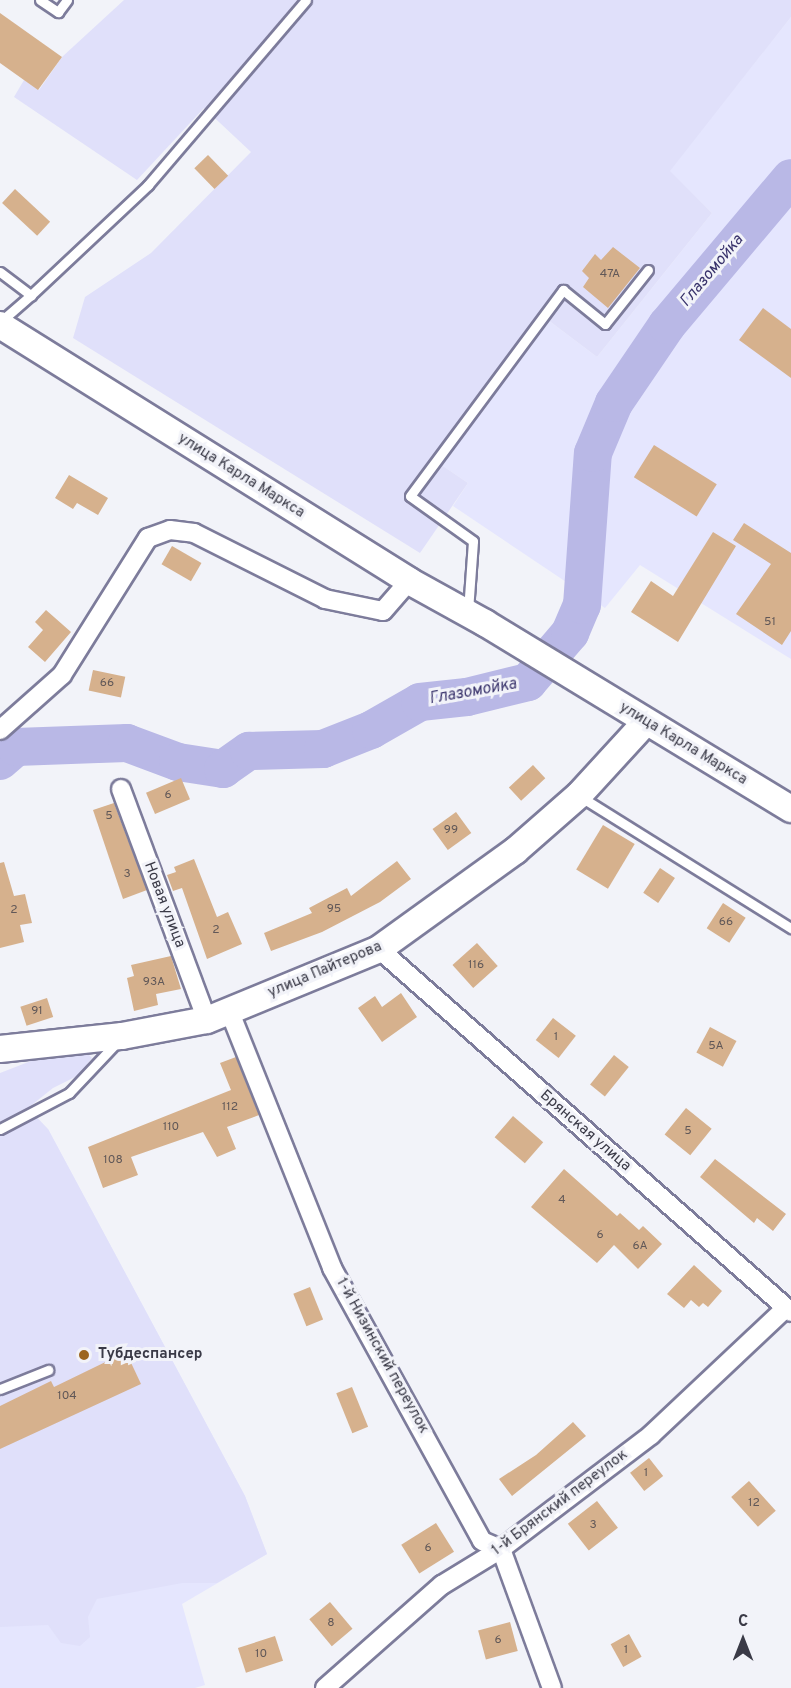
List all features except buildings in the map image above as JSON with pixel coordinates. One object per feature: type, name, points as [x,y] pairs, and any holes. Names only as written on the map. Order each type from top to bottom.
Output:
[{"type":"main road","name":"улица Карла Маркса","points":[[0,324],[410,581],[477,618],[791,809]]},
{"type":"main road","name":"улица Пайтерова","points":[[0,1048],[122,1036],[218,1015],[379,949],[515,851],[579,795],[646,722]]},
{"type":"street","points":[[0,730],[63,675],[148,538],[170,530],[194,533],[325,599],[383,611],[410,581]]},
{"type":"street","name":"Новая улица","points":[[120,789],[218,1015]]},
{"type":"street","name":"Брянская улица","points":[[379,949],[788,1310]]},
{"type":"street","name":"1-й Низинский переулок","points":[[218,1015],[333,1268],[482,1541],[501,1549]]},
{"type":"street","name":"1-й Брянский переулок","points":[[325,1688],[442,1586],[501,1549],[651,1435],[788,1310]]},
{"type":"street","points":[[501,1549],[552,1688]]},
{"type":"lane","points":[[40,0],[58,12],[67,0]]},
{"type":"lane","points":[[0,324],[148,185],[306,0]]},
{"type":"lane","points":[[477,618],[473,541],[410,496],[562,290],[605,324],[648,270]]},
{"type":"lane","points":[[0,272],[31,295]]},
{"type":"lane","points":[[579,795],[791,928]]},
{"type":"lane","points":[[0,1129],[69,1093],[122,1036]]},
{"type":"lane","points":[[0,1389],[48,1370]]},
{"type":"shaded area","points":[[124,0],[791,0],[791,17],[670,171],[712,213],[597,357],[548,320],[440,464],[468,483],[420,553],[73,338],[85,297],[151,253],[251,152],[204,108],[137,180],[14,97],[24,80],[39,90],[62,57]]},
{"type":"shaded area","points":[[791,17],[791,659],[640,565],[605,608],[453,506],[468,483],[440,464],[548,320],[597,357],[712,213],[669,171]]},
{"type":"shaded area","name":"Тубдеспансер","points":[[88,1054],[92,1058],[79,1075],[53,1088],[28,1108],[48,1129],[245,1496],[267,1554],[217,1583],[182,1583],[97,1599],[88,1617],[90,1637],[80,1646],[61,1643],[48,1625],[0,1627],[0,1073],[31,1061]]},
{"type":"shaded area","name":"Тубдеспансер","points":[[48,1129],[245,1496],[267,1554],[182,1604],[205,1685],[195,1688],[0,1688],[0,1150]]},
{"type":"waterway","name":"Глазомойка","points":[[0,761],[16,747],[127,743],[178,762],[223,769],[249,751],[323,749],[371,730],[420,702],[467,697],[528,682],[570,633],[582,605],[593,453],[614,403],[667,325],[791,178]]},
{"type":"place","name":"Тубдеспансер","points":[[84,1355]]}]
